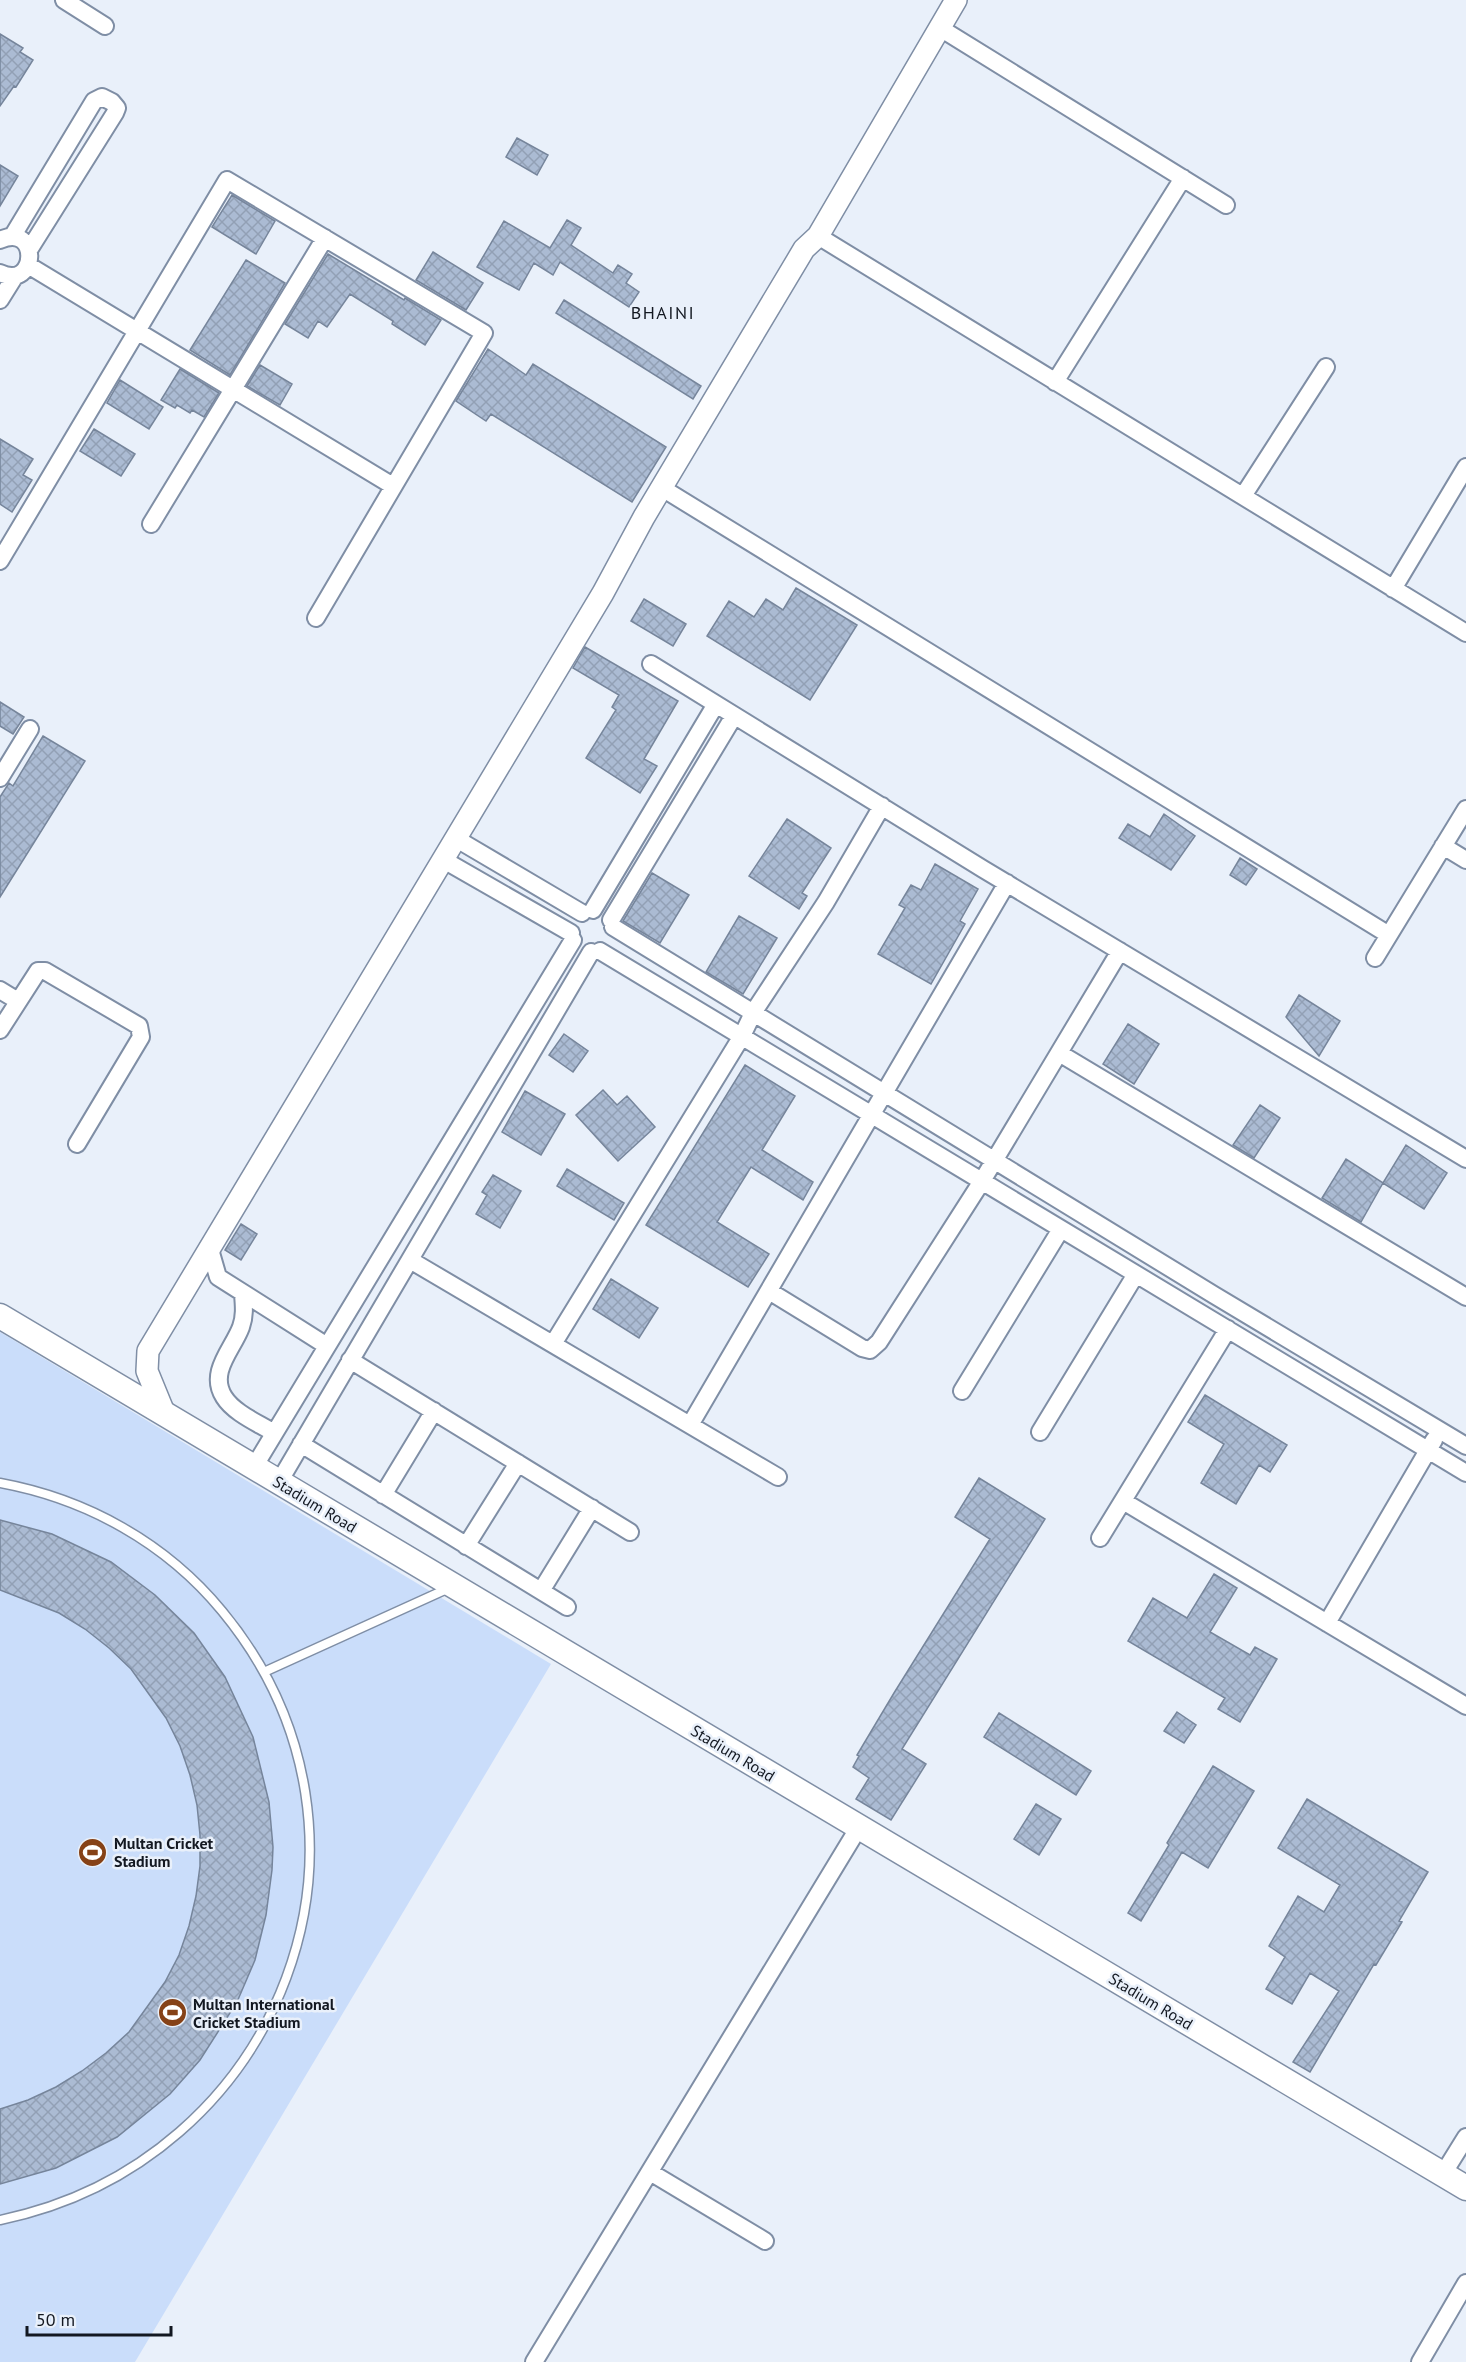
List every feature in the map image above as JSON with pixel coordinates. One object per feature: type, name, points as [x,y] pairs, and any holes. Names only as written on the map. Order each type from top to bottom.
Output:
[{"type":"main road","name":"Stadium Road","points":[[0,1316],[1466,2188]]},
{"type":"street","points":[[64,0],[105,26]]},
{"type":"street","points":[[165,1415],[147,1371],[148,1350],[603,593],[644,517],[804,249],[818,236],[956,0]]},
{"type":"street","points":[[940,27],[1226,205]]},
{"type":"street","points":[[0,300],[18,266],[115,113],[116,105],[112,102],[102,97],[94,100],[6,239],[20,240],[18,266]]},
{"type":"street","points":[[1055,382],[1183,178]]},
{"type":"street","points":[[0,561],[227,180],[484,333],[316,618]]},
{"type":"street","points":[[818,236],[1466,633]]},
{"type":"street","points":[[151,524],[324,238]]},
{"type":"street","points":[[18,266],[137,331],[393,486]]},
{"type":"street","points":[[1243,496],[1326,367]]},
{"type":"street","points":[[1394,589],[1466,467]]},
{"type":"street","points":[[662,488],[1389,935]]},
{"type":"street","points":[[651,664],[1007,883],[1466,1159]]},
{"type":"street","points":[[254,1467],[572,936],[574,921],[588,911],[716,704]]},
{"type":"street","points":[[279,1482],[595,952],[609,944],[612,924],[735,716]]},
{"type":"street","points":[[0,778],[30,729]]},
{"type":"street","points":[[553,1344],[742,1036],[753,1013],[826,902],[882,806]]},
{"type":"street","points":[[1375,958],[1466,809]]},
{"type":"street","points":[[454,838],[588,911],[600,911],[612,924],[753,1013],[1466,1446]]},
{"type":"street","points":[[1443,846],[1466,860]]},
{"type":"street","points":[[442,859],[572,936],[580,948],[595,952],[742,1036],[1466,1473]]},
{"type":"street","points":[[690,1425],[1007,883]]},
{"type":"street","points":[[769,1291],[862,1348],[870,1350],[879,1341],[982,1181],[1120,951]]},
{"type":"street","points":[[0,1030],[38,971],[45,971],[139,1026],[141,1037],[77,1144]]},
{"type":"street","points":[[0,990],[18,1001]]},
{"type":"street","points":[[1059,1053],[1466,1297]]},
{"type":"street","points":[[962,1391],[1061,1228]]},
{"type":"street","points":[[209,1246],[218,1277],[327,1346]]},
{"type":"street","points":[[410,1260],[778,1477]]},
{"type":"street","points":[[1040,1432],[1136,1274]]},
{"type":"street","points":[[243,1294],[245,1312],[241,1327],[220,1364],[220,1384],[224,1397],[238,1411],[274,1433]]},
{"type":"street","points":[[1100,1538],[1228,1329]]},
{"type":"street","points":[[350,1360],[630,1532]]},
{"type":"street","points":[[383,1495],[434,1411]]},
{"type":"street","points":[[1327,1623],[1439,1430]]},
{"type":"street","points":[[301,1444],[567,1607]]},
{"type":"street","points":[[466,1546],[518,1463]]},
{"type":"street","points":[[1122,1501],[1466,1706]]},
{"type":"street","points":[[541,1591],[592,1508]]},
{"type":"street","points":[[534,2362],[859,1827]]},
{"type":"street","points":[[1443,2174],[1466,2137]]},
{"type":"street","points":[[650,2172],[765,2241]]},
{"type":"street","points":[[1420,2362],[1466,2283]]},
{"type":"lane","points":[[0,1483],[75,1503],[126,1529],[151,1545],[195,1581],[233,1624],[264,1672],[277,1700],[297,1758],[308,1819],[309,1849],[305,1900],[298,1941],[289,1970],[265,2026],[238,2070],[212,2102],[167,2144],[116,2179],[60,2204],[0,2220]]},
{"type":"lane","points":[[264,1672],[452,1586]]},
{"type":"shaded area","name":"Multan International Cricket Stadium","points":[[0,1332],[551,1664],[135,2362],[0,2362]]},
{"type":"building","points":[[0,34],[23,48],[20,52],[33,60],[16,87],[14,86],[0,106]]},
{"type":"building","points":[[517,138],[548,155],[537,175],[506,157]]},
{"type":"building","points":[[0,165],[18,176],[0,206]]},
{"type":"building","points":[[232,195],[275,221],[256,254],[212,227]]},
{"type":"building","points":[[567,220],[581,228],[571,245],[613,273],[618,265],[632,274],[626,283],[639,292],[629,307],[560,262],[553,275],[534,263],[519,290],[477,267],[504,221],[550,248]]},
{"type":"building","points":[[433,252],[483,283],[466,310],[416,280]]},
{"type":"building","points":[[328,254],[441,320],[425,345],[392,324],[393,321],[350,294],[327,327],[318,321],[308,338],[285,324]]},
{"type":"building","points":[[246,260],[285,283],[230,375],[190,350]]},
{"type":"building","points":[[564,300],[701,386],[693,399],[556,313]]},
{"type":"building","points":[[488,349],[526,375],[533,364],[666,447],[632,502],[491,414],[486,421],[456,401]]},
{"type":"building","points":[[260,365],[292,384],[280,405],[247,386]]},
{"type":"building","points":[[180,369],[219,393],[204,417],[192,410],[190,413],[177,405],[175,408],[161,400]]},
{"type":"building","points":[[120,380],[163,407],[149,429],[107,403]]},
{"type":"building","points":[[94,429],[135,454],[121,476],[80,451]]},
{"type":"building","points":[[0,439],[33,459],[23,475],[32,480],[12,512],[0,504]]},
{"type":"building","points":[[796,588],[857,625],[810,700],[707,636],[729,601],[754,617],[766,599],[783,610]]},
{"type":"building","points":[[644,599],[686,624],[673,646],[631,621]]},
{"type":"building","points":[[585,647],[678,701],[644,759],[657,766],[640,793],[586,758],[616,710],[612,707],[619,695],[573,668]]},
{"type":"building","points":[[0,702],[24,717],[13,734],[0,726]]},
{"type":"building","points":[[43,736],[85,761],[0,897],[0,797],[9,783],[13,786]]},
{"type":"building","points":[[1164,814],[1195,836],[1171,870],[1119,838],[1128,824],[1150,837]]},
{"type":"building","points":[[787,819],[831,848],[802,893],[807,896],[799,909],[749,876]]},
{"type":"building","points":[[1240,858],[1257,869],[1246,885],[1230,875]]},
{"type":"building","points":[[935,864],[978,889],[960,921],[965,924],[931,984],[878,954],[905,908],[899,905],[911,885],[921,890]]},
{"type":"building","points":[[652,873],[689,895],[660,943],[623,921]]},
{"type":"building","points":[[739,916],[777,938],[743,994],[706,972]]},
{"type":"building","points":[[1299,995],[1340,1021],[1319,1056],[1286,1017]]},
{"type":"building","points":[[1128,1024],[1159,1044],[1134,1084],[1103,1064]]},
{"type":"building","points":[[564,1034],[588,1051],[573,1072],[549,1055]]},
{"type":"building","points":[[745,1065],[795,1096],[762,1150],[813,1182],[803,1200],[751,1167],[717,1222],[769,1254],[748,1287],[646,1225]]},
{"type":"building","points":[[603,1090],[617,1105],[627,1096],[655,1127],[618,1161],[576,1115]]},
{"type":"building","points":[[525,1091],[565,1114],[541,1155],[502,1132]]},
{"type":"building","points":[[1260,1105],[1280,1118],[1254,1158],[1233,1145]]},
{"type":"building","points":[[1406,1145],[1447,1173],[1424,1209],[1383,1183]]},
{"type":"building","points":[[1346,1159],[1383,1183],[1361,1222],[1322,1198]]},
{"type":"building","points":[[567,1169],[624,1203],[614,1220],[557,1186]]},
{"type":"building","points":[[493,1175],[521,1191],[500,1228],[476,1214],[487,1195],[482,1192]]},
{"type":"building","points":[[241,1224],[257,1234],[241,1260],[225,1250]]},
{"type":"building","points":[[611,1279],[658,1308],[639,1338],[593,1309]]},
{"type":"building","points":[[1205,1395],[1287,1445],[1270,1472],[1259,1465],[1236,1504],[1201,1483],[1224,1444],[1188,1422]]},
{"type":"building","points":[[979,1478],[1045,1519],[902,1749],[926,1764],[891,1820],[856,1799],[869,1778],[853,1767],[859,1756],[857,1755],[894,1693],[990,1539],[955,1517]]},
{"type":"building","points":[[0,1520],[52,1534],[111,1562],[155,1595],[194,1633],[225,1677],[253,1737],[269,1802],[273,1847],[266,1915],[255,1960],[237,2002],[200,2060],[170,2094],[117,2137],[56,2168],[0,2184],[0,2109],[28,2100],[56,2087],[106,2053],[129,2032],[165,1982],[179,1955],[189,1926],[200,1866],[200,1835],[197,1805],[180,1746],[166,1718],[131,1669],[85,1629],[59,1613],[0,1590]]},
{"type":"building","points":[[1214,1574],[1237,1588],[1210,1632],[1250,1655],[1255,1647],[1277,1659],[1240,1722],[1218,1709],[1225,1698],[1128,1641],[1153,1598],[1187,1618]]},
{"type":"building","points":[[1177,1712],[1196,1725],[1184,1743],[1164,1731]]},
{"type":"building","points":[[999,1713],[1091,1771],[1076,1795],[984,1737]]},
{"type":"building","points":[[1213,1766],[1254,1791],[1208,1868],[1182,1852],[1141,1921],[1128,1913]]},
{"type":"building","points":[[1307,1799],[1428,1872],[1399,1921],[1402,1922],[1376,1965],[1374,1964],[1310,2072],[1293,2062],[1339,1991],[1310,1973],[1292,2004],[1266,1989],[1285,1957],[1269,1946],[1298,1896],[1324,1912],[1340,1885],[1278,1848]]},
{"type":"building","points":[[1036,1804],[1061,1819],[1039,1855],[1014,1839]]},
{"type":"place","name":"Multan Cricket Stadium","points":[[93,1852]]},
{"type":"place","name":"Multan International Cricket Stadium","points":[[172,2013]]},
{"type":"district","name":"BHAINI","points":[[663,312]]}]
